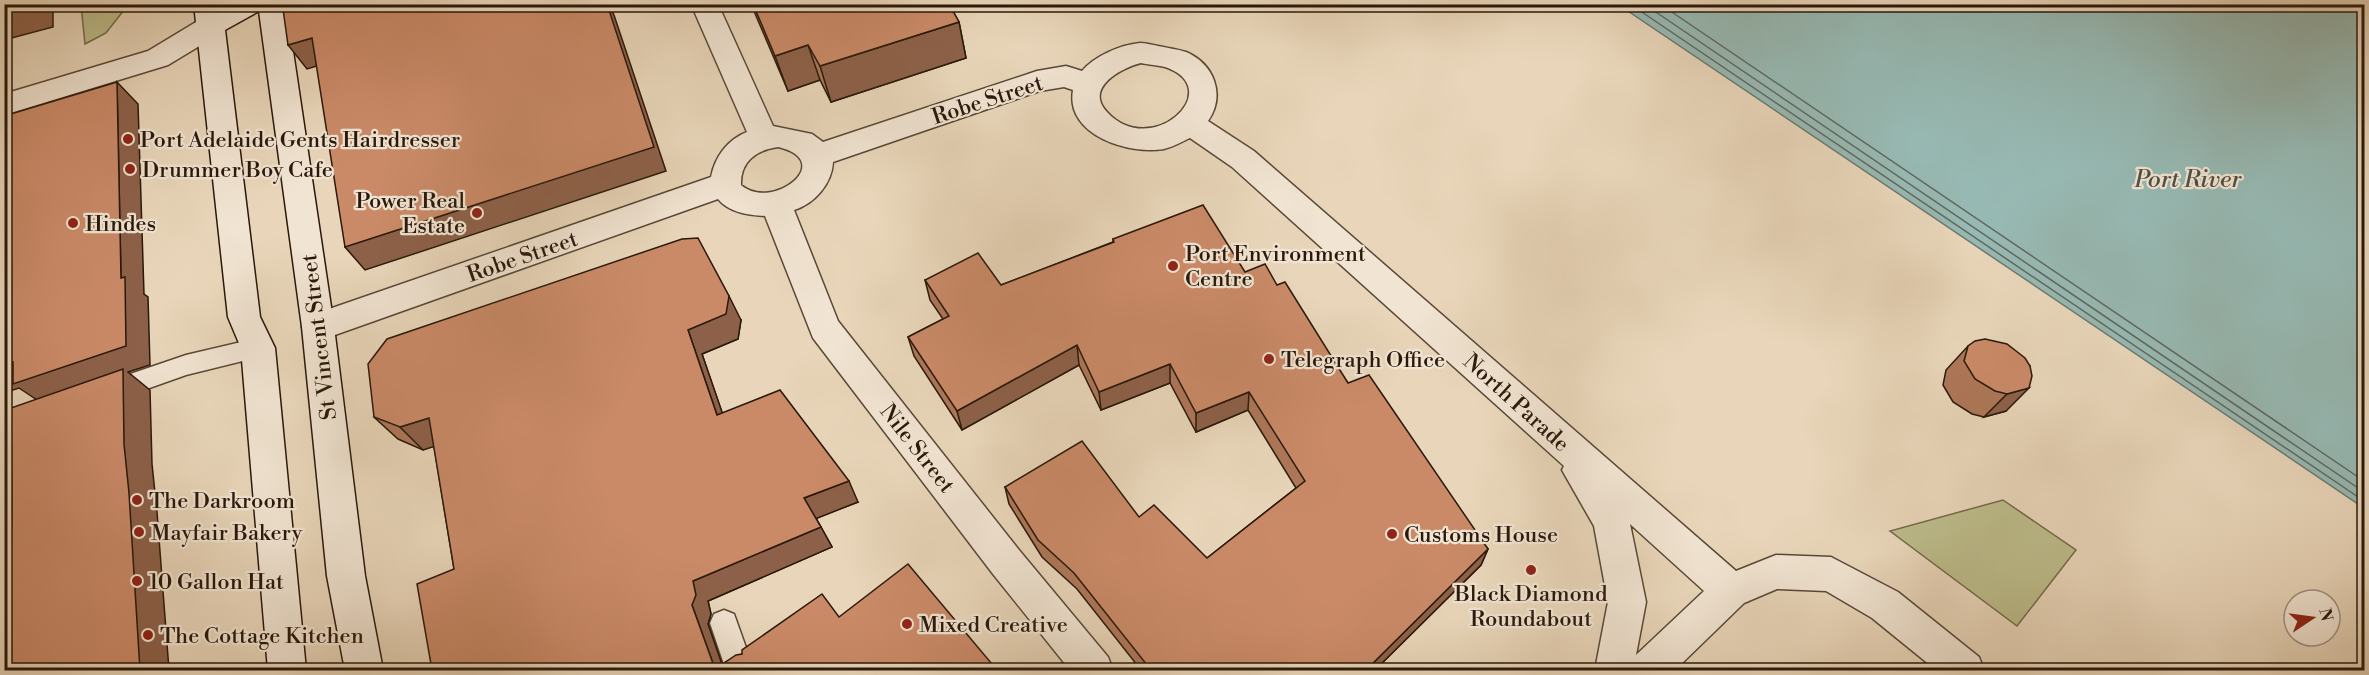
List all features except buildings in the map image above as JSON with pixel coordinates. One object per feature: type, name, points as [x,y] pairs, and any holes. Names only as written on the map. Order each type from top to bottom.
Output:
[{"type":"street","points":[[4,105],[159,58],[210,15],[232,4]]},
{"type":"street","points":[[210,15],[251,4]]},
{"type":"street","points":[[704,4],[764,138]]},
{"type":"street","points":[[210,15],[244,318],[258,348],[287,670]]},
{"type":"street","name":"St Vincent Street","points":[[283,19],[346,576],[364,670]]},
{"type":"street","points":[[1141,53],[1159,54],[1178,59],[1193,69],[1202,82],[1205,97],[1201,111],[1190,124],[1174,134],[1135,139],[1116,134],[1102,125],[1091,113],[1086,99],[1088,85],[1096,73],[1108,63],[1124,56],[1141,53]]},
{"type":"street","name":"Robe Street","points":[[817,156],[1037,81],[1066,76],[1088,85]]},
{"type":"street","name":"North Parade","points":[[1190,124],[1216,139],[1243,159],[1731,591]]},
{"type":"street","points":[[778,135],[794,137],[808,144],[817,156],[819,167],[813,184],[799,196],[776,205],[760,206],[742,202],[732,194],[726,184],[726,168],[734,155],[748,144],[764,138],[778,135]]},
{"type":"street","name":"Robe Street","points":[[318,327],[726,184]]},
{"type":"street","name":"Nile Street","points":[[776,205],[825,328],[1013,571],[1094,670]]},
{"type":"street","points":[[1566,446],[1611,522],[1627,602],[1614,670]]},
{"type":"street","points":[[1648,670],[1731,591],[1776,573],[1831,574],[1886,605],[1965,670]]},
{"type":"lane","points":[[90,398],[186,365],[258,348]]},
{"type":"lane","points":[[4,428],[58,410]]},
{"type":"lane","points":[[724,623],[740,670]]},
{"type":"shaded area","points":[[81,4],[128,5],[106,33],[85,44]]},
{"type":"shaded area","points":[[2003,500],[2076,550],[2017,626],[1890,531]]},
{"type":"water","name":"Port River","points":[[1619,5],[2364,5],[2364,508]]},
{"type":"place","name":"Port Adelaide Gents Hairdresser","points":[[128,139]]},
{"type":"place","name":"Drummer Boy Cafe","points":[[130,169]]},
{"type":"place","name":"Power Real Estate","points":[[477,213]]},
{"type":"place","name":"Hindes","points":[[73,223]]},
{"type":"place","name":"Port Environment Centre","points":[[1173,266]]},
{"type":"place","name":"Telegraph Office","points":[[1269,359]]},
{"type":"place","name":"The Darkroom","points":[[137,500]]},
{"type":"place","name":"Mayfair Bakery","points":[[139,532]]},
{"type":"place","name":"Customs House","points":[[1392,534]]},
{"type":"place","name":"Black Diamond Roundabout","points":[[1531,570]]},
{"type":"place","name":"10 Gallon Hat","points":[[137,581]]},
{"type":"place","name":"Mixed Creative","points":[[907,624]]},
{"type":"place","name":"The Cottage Kitchen","points":[[148,635]]}]
